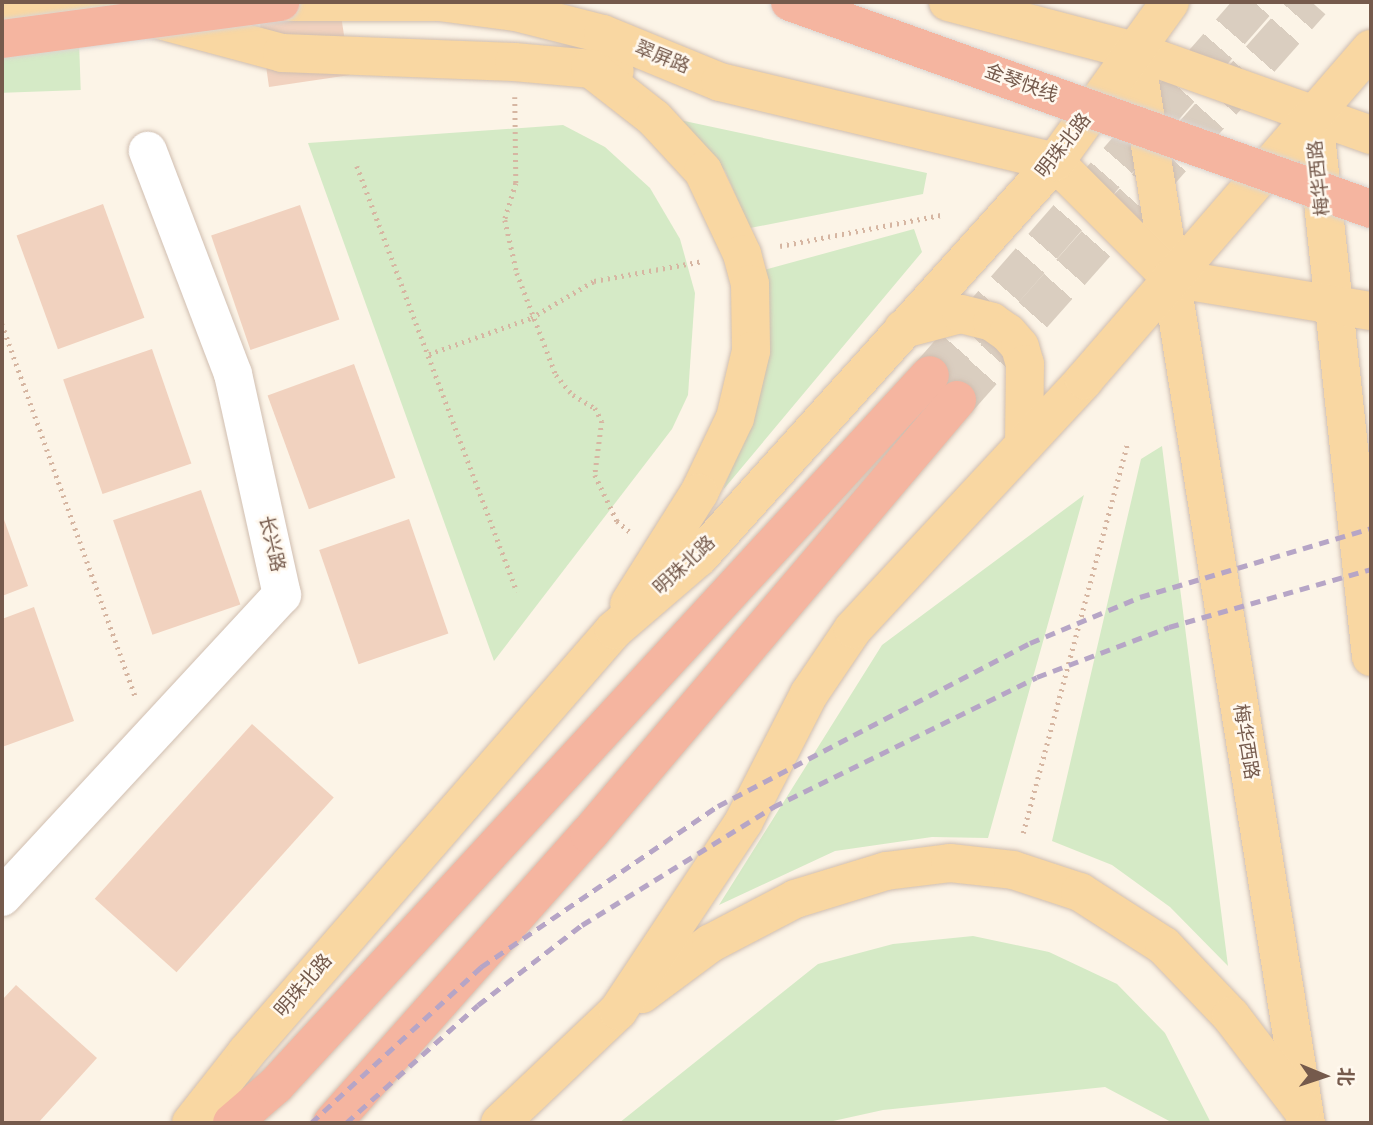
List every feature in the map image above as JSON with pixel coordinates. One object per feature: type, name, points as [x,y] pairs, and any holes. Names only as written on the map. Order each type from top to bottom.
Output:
[{"type":"highway","points":[[2,39],[281,2]]},
{"type":"highway","name":"金琴快线","points":[[790,2],[1371,209]]},
{"type":"highway","points":[[232,1123],[276,1085],[943,387],[589,834],[332,1123]]},
{"type":"main road","points":[[2,3],[69,2]]},
{"type":"main road","points":[[92,2],[282,53],[514,62],[720,82]]},
{"type":"main road","name":"翠屏路","points":[[263,2],[439,2],[516,12],[603,34],[720,82],[1055,162]]},
{"type":"main road","points":[[947,2],[1135,51]]},
{"type":"main road","name":"明珠北路","points":[[191,1123],[246,1053],[614,630],[699,557],[1055,162],[1170,2]]},
{"type":"main road","points":[[618,1011],[744,821],[809,695],[853,629],[1024,445],[1371,49]]},
{"type":"main road","name":"梅华西路","points":[[1305,1118],[1135,51],[1314,117],[1370,639]]},
{"type":"main road","points":[[590,68],[681,142],[703,171],[742,254],[752,316],[745,387],[718,458],[658,553],[614,630]]},
{"type":"main road","points":[[1314,117],[1371,135]]},
{"type":"main road","points":[[1055,162],[1171,278],[1333,302],[1371,311]]},
{"type":"main road","points":[[902,329],[961,314],[992,322],[1008,333],[1020,347],[1025,364],[1024,445]]},
{"type":"main road","points":[[500,1123],[618,1011],[710,943],[795,899],[912,868],[950,863],[1013,870],[1080,892],[1164,946],[1231,1016],[1305,1118]]},
{"type":"lane","name":"长兴路","points":[[4,891],[282,595],[233,374],[148,151]]},
{"type":"path","points":[[514,62],[516,183],[505,220],[531,318],[556,375],[573,395],[595,408],[602,421],[595,475],[599,492],[617,521],[658,553]]},
{"type":"path","points":[[357,166],[517,592]]},
{"type":"path","points":[[429,354],[531,318],[594,281],[941,215]]},
{"type":"path","points":[[2,324],[150,737]]},
{"type":"path","points":[[1013,870],[1128,445]]},
{"type":"green space","points":[[79,41],[81,90],[4,93],[2,44]]},
{"type":"green space","points":[[675,119],[927,173],[923,194],[750,228],[725,171]]},
{"type":"green space","points":[[563,125],[605,147],[650,188],[680,239],[695,293],[688,395],[672,429],[494,661],[308,143]]},
{"type":"green space","points":[[914,229],[922,252],[723,490],[735,459],[764,270]]},
{"type":"green space","points":[[1162,446],[1228,966],[1170,907],[1112,865],[1052,841],[1141,459]]},
{"type":"green space","points":[[1084,495],[988,838],[932,837],[835,851],[719,905],[882,645]]},
{"type":"green space","points":[[973,936],[1049,952],[1117,984],[1165,1033],[1211,1123],[1173,1123],[1105,1087],[883,1110],[824,1123],[619,1123],[818,964],[893,944]]},
{"type":"building","points":[[257,2],[339,2],[350,75],[269,87]]},
{"type":"building","points":[[103,204],[144,318],[58,349],[17,235]]},
{"type":"building","points":[[300,205],[339,319],[251,350],[211,236]]},
{"type":"building","points":[[152,349],[191,463],[103,494],[63,380]]},
{"type":"building","points":[[354,364],[395,478],[309,509],[268,395]]},
{"type":"building","points":[[201,490],[240,604],[152,635],[113,520]]},
{"type":"building","points":[[2,514],[28,586],[2,596]]},
{"type":"building","points":[[409,519],[448,633],[359,664],[319,550]]},
{"type":"building","points":[[34,607],[74,721],[2,747],[2,619]]},
{"type":"building","points":[[252,724],[334,798],[177,972],[95,899]]},
{"type":"building","points":[[16,985],[97,1058],[38,1123],[2,1123],[2,1000]]},
{"type":"tunnel","points":[[930,375],[1257,2]]},
{"type":"tunnel","points":[[957,400],[1311,2]]},
{"type":"railway","points":[[311,1123],[481,967],[718,806],[1030,643],[1140,597],[1371,528]]},
{"type":"railway","points":[[346,1123],[478,1005],[582,925],[773,807],[1037,677],[1169,627],[1371,569]]}]
